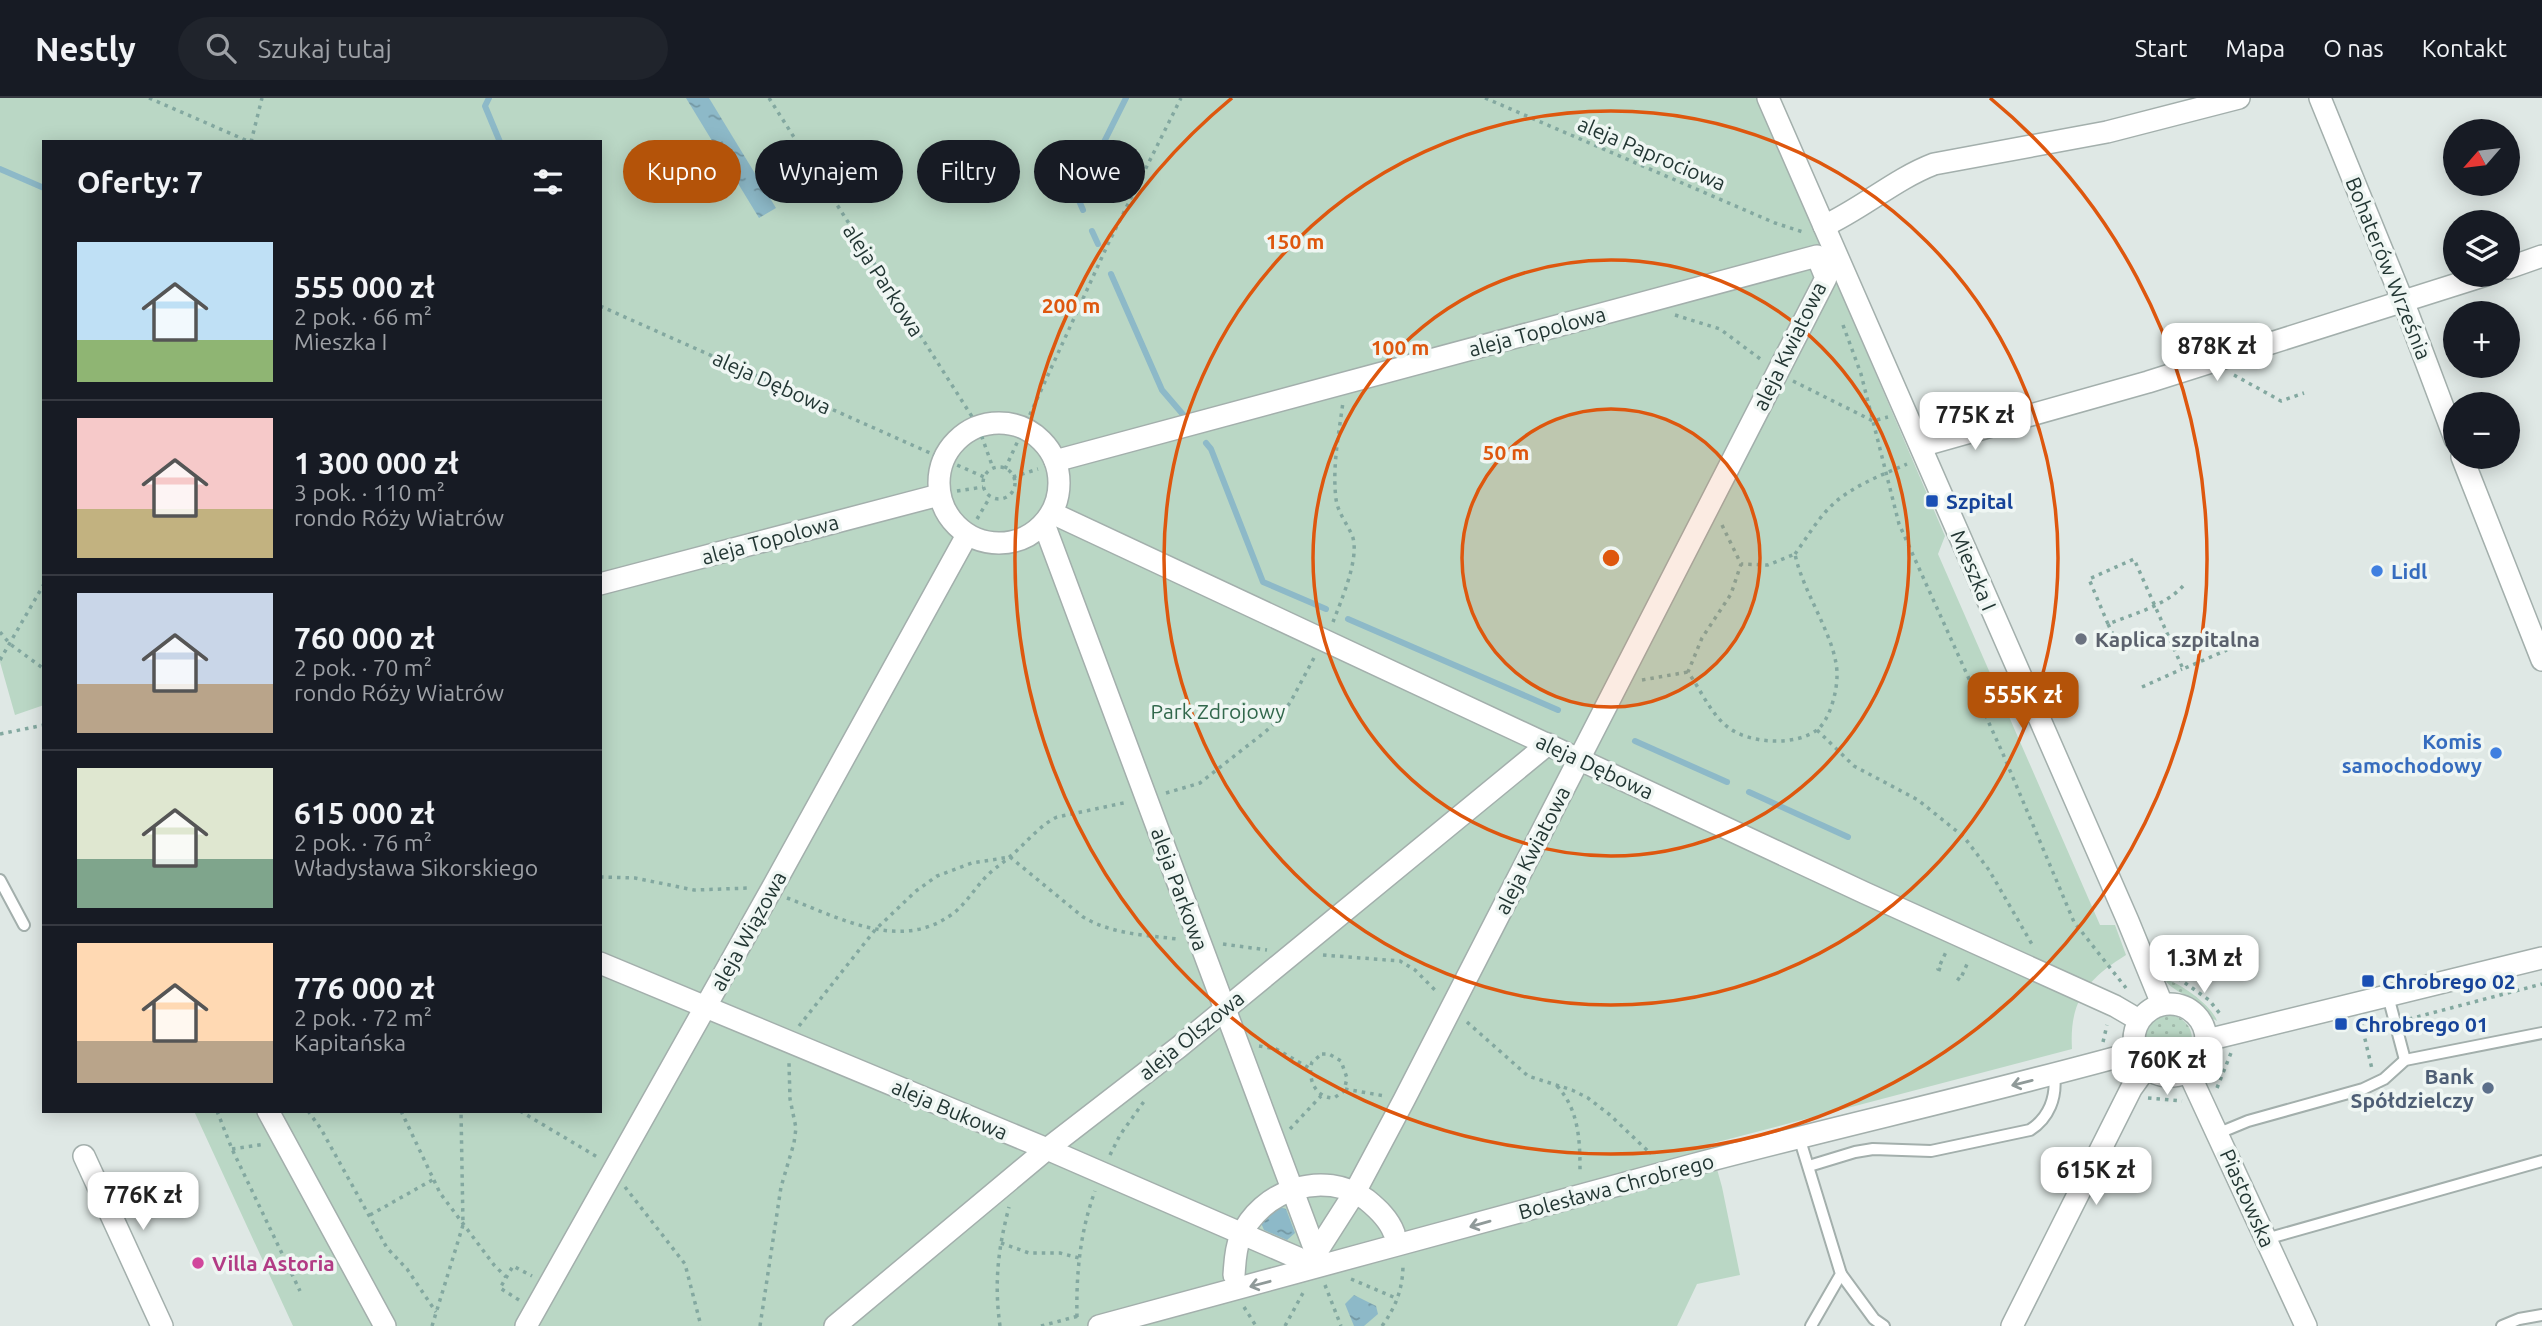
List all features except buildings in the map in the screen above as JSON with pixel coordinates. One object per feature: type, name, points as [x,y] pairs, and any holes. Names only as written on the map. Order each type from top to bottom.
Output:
[{"type":"street","name":"Mieszka I","points":[[1768,98],[1816,230],[1924,452],[2162,1004]]},
{"type":"street","points":[[1816,230],[1847,215],[1914,172],[1934,164],[2107,132],[2239,98]]},
{"type":"street","name":"Bohaterów Września","points":[[2320,98],[2443,407]]},
{"type":"street","name":"aleja Topolowa","points":[[1055,461],[1817,256]]},
{"type":"street","name":"aleja Kwiatowa","points":[[1307,1256],[1355,1192],[1404,1100],[1826,278],[1817,256]]},
{"type":"street","points":[[2520,264],[2542,256]]},
{"type":"street","points":[[1924,452],[2449,287]]},
{"type":"street","points":[[1002,423],[1025,429],[1038,437],[1055,461],[1059,478],[1058,496],[1048,518],[1031,535],[1007,543],[983,542],[967,535],[944,511],[938,482],[943,458],[952,444],[964,433],[978,426],[1002,423]]},
{"type":"street","points":[[2467,469],[2542,660]]},
{"type":"street","name":"aleja Topolowa","points":[[602,583],[939,495]]},
{"type":"street","name":"aleja Dębowa","points":[[1048,518],[1324,640],[2115,1006],[2139,1020]]},
{"type":"street","name":"aleja Parkowa","points":[[1048,518],[1146,798],[1292,1190],[1307,1256]]},
{"type":"street","name":"aleja Wiązowa","points":[[531,1318],[967,535]]},
{"type":"street","name":"aleja Olszowa","points":[[835,1326],[1047,1149],[1179,1047],[1548,744]]},
{"type":"street","points":[[2207,1040],[2542,958]]},
{"type":"street","name":"aleja Bukowa","points":[[602,964],[1047,1149],[1242,1234],[1307,1256]]},
{"type":"street","points":[[2162,1004],[2182,1006],[2195,1014],[2203,1025],[2207,1040],[2202,1057],[2188,1070],[2172,1076],[2161,1076],[2141,1060],[2133,1039],[2139,1020],[2147,1011],[2162,1004]]},
{"type":"street","name":"Bolesława Chrobrego","points":[[1099,1326],[1799,1137],[2107,1060],[2141,1060]]},
{"type":"street","points":[[2012,1326],[2131,1089],[2141,1060]]},
{"type":"street","name":"Piastowska","points":[[2188,1070],[2306,1326]]},
{"type":"street","points":[[269,1113],[386,1326]]},
{"type":"street","points":[[85,1156],[162,1326]]},
{"type":"street","points":[[1234,1275],[1235,1257],[1242,1234],[1250,1221],[1262,1206],[1280,1194],[1292,1190],[1321,1185],[1355,1192],[1378,1209],[1394,1233]]},
{"type":"lane","points":[[0,880],[24,925]]},
{"type":"lane","points":[[2388,996],[2405,1060]]},
{"type":"lane","points":[[2219,1133],[2248,1121],[2362,1089],[2384,1079],[2405,1060],[2542,1033]]},
{"type":"lane","points":[[1809,1166],[1873,1149],[1931,1152],[2030,1130],[2039,1125],[2049,1110],[2056,1090],[2054,1075]]},
{"type":"lane","points":[[1799,1137],[1841,1274],[1874,1319],[1884,1326]]},
{"type":"lane","points":[[2266,1239],[2542,1161]]},
{"type":"lane","points":[[1811,1326],[1841,1274]]},
{"type":"lane","points":[[2502,1326],[2542,1314]]},
{"type":"path","points":[[149,98],[245,140]]},
{"type":"path","points":[[251,140],[262,98]]},
{"type":"path","name":"aleja Parkowa","points":[[769,98],[978,426],[993,468]]},
{"type":"path","points":[[1005,469],[1108,244],[1181,98]]},
{"type":"path","name":"aleja Paprociowa","points":[[1485,98],[1775,223],[1816,230]]},
{"type":"path","name":"aleja Dębowa","points":[[602,307],[984,477]]},
{"type":"path","points":[[1839,314],[1861,374],[1899,524],[2003,754],[2074,922],[2126,988]]},
{"type":"path","points":[[2224,359],[2231,373],[2281,401],[2304,393]]},
{"type":"path","points":[[602,877],[635,878],[694,890],[750,888],[770,892],[876,930],[911,931],[925,928],[950,916],[990,873],[1010,858],[1047,821],[1200,783],[1279,719],[1324,640],[1344,594],[1353,540],[1339,511],[1335,484],[1346,383]]},
{"type":"path","points":[[1741,564],[1768,565],[1795,554],[1837,500],[1868,480],[1924,452]]},
{"type":"path","points":[[1013,477],[1055,461]]},
{"type":"path","points":[[993,468],[1005,469],[1013,477],[1014,486],[1009,495],[1000,499],[990,497],[983,486],[984,477],[993,468]]},
{"type":"path","points":[[939,495],[983,486]]},
{"type":"path","points":[[967,535],[990,497]]},
{"type":"path","points":[[1688,672],[1702,638],[1731,594],[1741,564],[1711,500]]},
{"type":"path","points":[[1688,672],[1718,718],[1743,736],[1774,742],[1803,737],[1817,730],[1825,720],[1836,690],[1836,662],[1804,588],[1795,554]]},
{"type":"path","points":[[2122,653],[2089,579],[2134,559],[2183,669]]},
{"type":"path","points":[[2108,624],[2175,595],[2183,586]]},
{"type":"path","points":[[0,660],[42,588]]},
{"type":"path","points":[[0,632],[10,644],[42,668]]},
{"type":"path","points":[[2142,687],[2227,650]]},
{"type":"path","points":[[1617,682],[1688,672]]},
{"type":"path","points":[[0,734],[42,725]]},
{"type":"path","points":[[1817,730],[1854,766],[1918,800],[1943,817],[1964,837],[1989,870],[2051,978]]},
{"type":"path","points":[[1010,858],[1083,917],[1105,929],[1292,953],[1400,961],[1415,970],[1519,1070],[1528,1076],[1588,1098],[1652,1155]]},
{"type":"path","points":[[1941,970],[1938,970],[1947,952]]},
{"type":"path","points":[[1957,978],[1960,980],[1968,962]]},
{"type":"path","points":[[2107,1060],[2104,1038],[2115,1006],[2126,988],[2166,970],[2209,1000],[2224,1021]]},
{"type":"path","points":[[2360,1020],[2375,1083]]},
{"type":"path","points":[[1237,1042],[1276,1049],[1310,1068]]},
{"type":"path","points":[[1322,1054],[1336,1056],[1341,1061],[1347,1078],[1345,1088],[1334,1098],[1321,1096],[1316,1091],[1310,1068],[1312,1062],[1322,1054]]},
{"type":"path","points":[[1555,1085],[1567,1097],[1573,1110],[1580,1152],[1580,1183]]},
{"type":"path","points":[[1345,1088],[1404,1100]]},
{"type":"path","points":[[1274,1141],[1296,1125],[1321,1096]]},
{"type":"path","points":[[218,1113],[232,1149],[300,1291]]},
{"type":"path","points":[[309,1113],[387,1248],[407,1269],[436,1312]]},
{"type":"path","points":[[402,1113],[440,1193],[506,1277]]},
{"type":"path","points":[[432,1326],[463,1225],[461,1113]]},
{"type":"path","points":[[523,1113],[603,1161],[614,1171],[685,1264],[701,1326]]},
{"type":"path","points":[[232,1149],[285,1142]]},
{"type":"path","points":[[1000,1326],[996,1297],[997,1258],[1017,1174]]},
{"type":"path","points":[[369,1215],[434,1179]]},
{"type":"path","points":[[1000,1243],[1029,1253],[1060,1253],[1079,1258]]},
{"type":"path","points":[[1382,1326],[1398,1299],[1403,1262]]},
{"type":"path","points":[[531,1318],[500,1288],[506,1277],[513,1266],[549,1287]]},
{"type":"path","points":[[1346,1277],[1398,1299]]},
{"type":"path","points":[[1324,1283],[1341,1326]]},
{"type":"path","points":[[1285,1326],[1306,1287]]},
{"type":"path","points":[[1242,1304],[1256,1326]]},
{"type":"green space","name":"Park Zdrojowy","points":[[0,98],[1758,98],[1945,536],[1938,554],[2100,925],[2115,925],[2126,955],[2101,973],[2083,993],[2074,1017],[2072,1049],[1710,1144],[1740,1275],[1697,1284],[1677,1326],[293,1326],[195,1113],[602,1113],[602,140],[42,140],[42,706],[15,715],[0,662]]},
{"type":"green space","points":[[2165,980],[2195,996],[2217,1021],[2194,1001]]},
{"type":"green space","points":[[2168,1015],[2185,1022],[2192,1039],[2185,1056],[2168,1063],[2151,1056],[2144,1039],[2151,1022]]},
{"type":"water","points":[[686,98],[709,98],[735,140],[712,140]]},
{"type":"water","points":[[741,151],[755,174],[755,203],[773,203],[776,208],[759,218],[741,188]]},
{"type":"water","points":[[1279,1207],[1286,1209],[1295,1233],[1287,1240],[1264,1230],[1261,1223]]},
{"type":"water","points":[[1354,1295],[1376,1306],[1378,1314],[1364,1326],[1354,1326],[1345,1304]]},
{"type":"waterway","points":[[489,98],[485,106],[499,140]]},
{"type":"waterway","points":[[1083,210],[1077,196],[1126,98]]},
{"type":"waterway","points":[[0,169],[42,187]]},
{"type":"waterway","points":[[1092,231],[1098,244]]},
{"type":"waterway","points":[[1111,274],[1162,390],[1186,418]]},
{"type":"waterway","points":[[1206,443],[1211,449],[1263,582],[1326,609]]},
{"type":"waterway","points":[[1348,619],[1558,710]]},
{"type":"waterway","points":[[1635,741],[1727,782]]},
{"type":"waterway","points":[[1749,792],[1848,837]]},
{"type":"place","name":"Szpital","points":[[1932,501]]},
{"type":"place","name":"Lidl","points":[[2377,571]]},
{"type":"place","name":"Kaplica szpitalna","points":[[2081,639]]},
{"type":"place","name":"Komis samochodowy","points":[[2496,753]]},
{"type":"place","name":"Chrobrego 02","points":[[2368,981]]},
{"type":"place","name":"Chrobrego 01","points":[[2341,1024]]},
{"type":"place","name":"Bank Spółdzielczy","points":[[2488,1088]]},
{"type":"place","name":"Villa Astoria","points":[[198,1263]]}]
